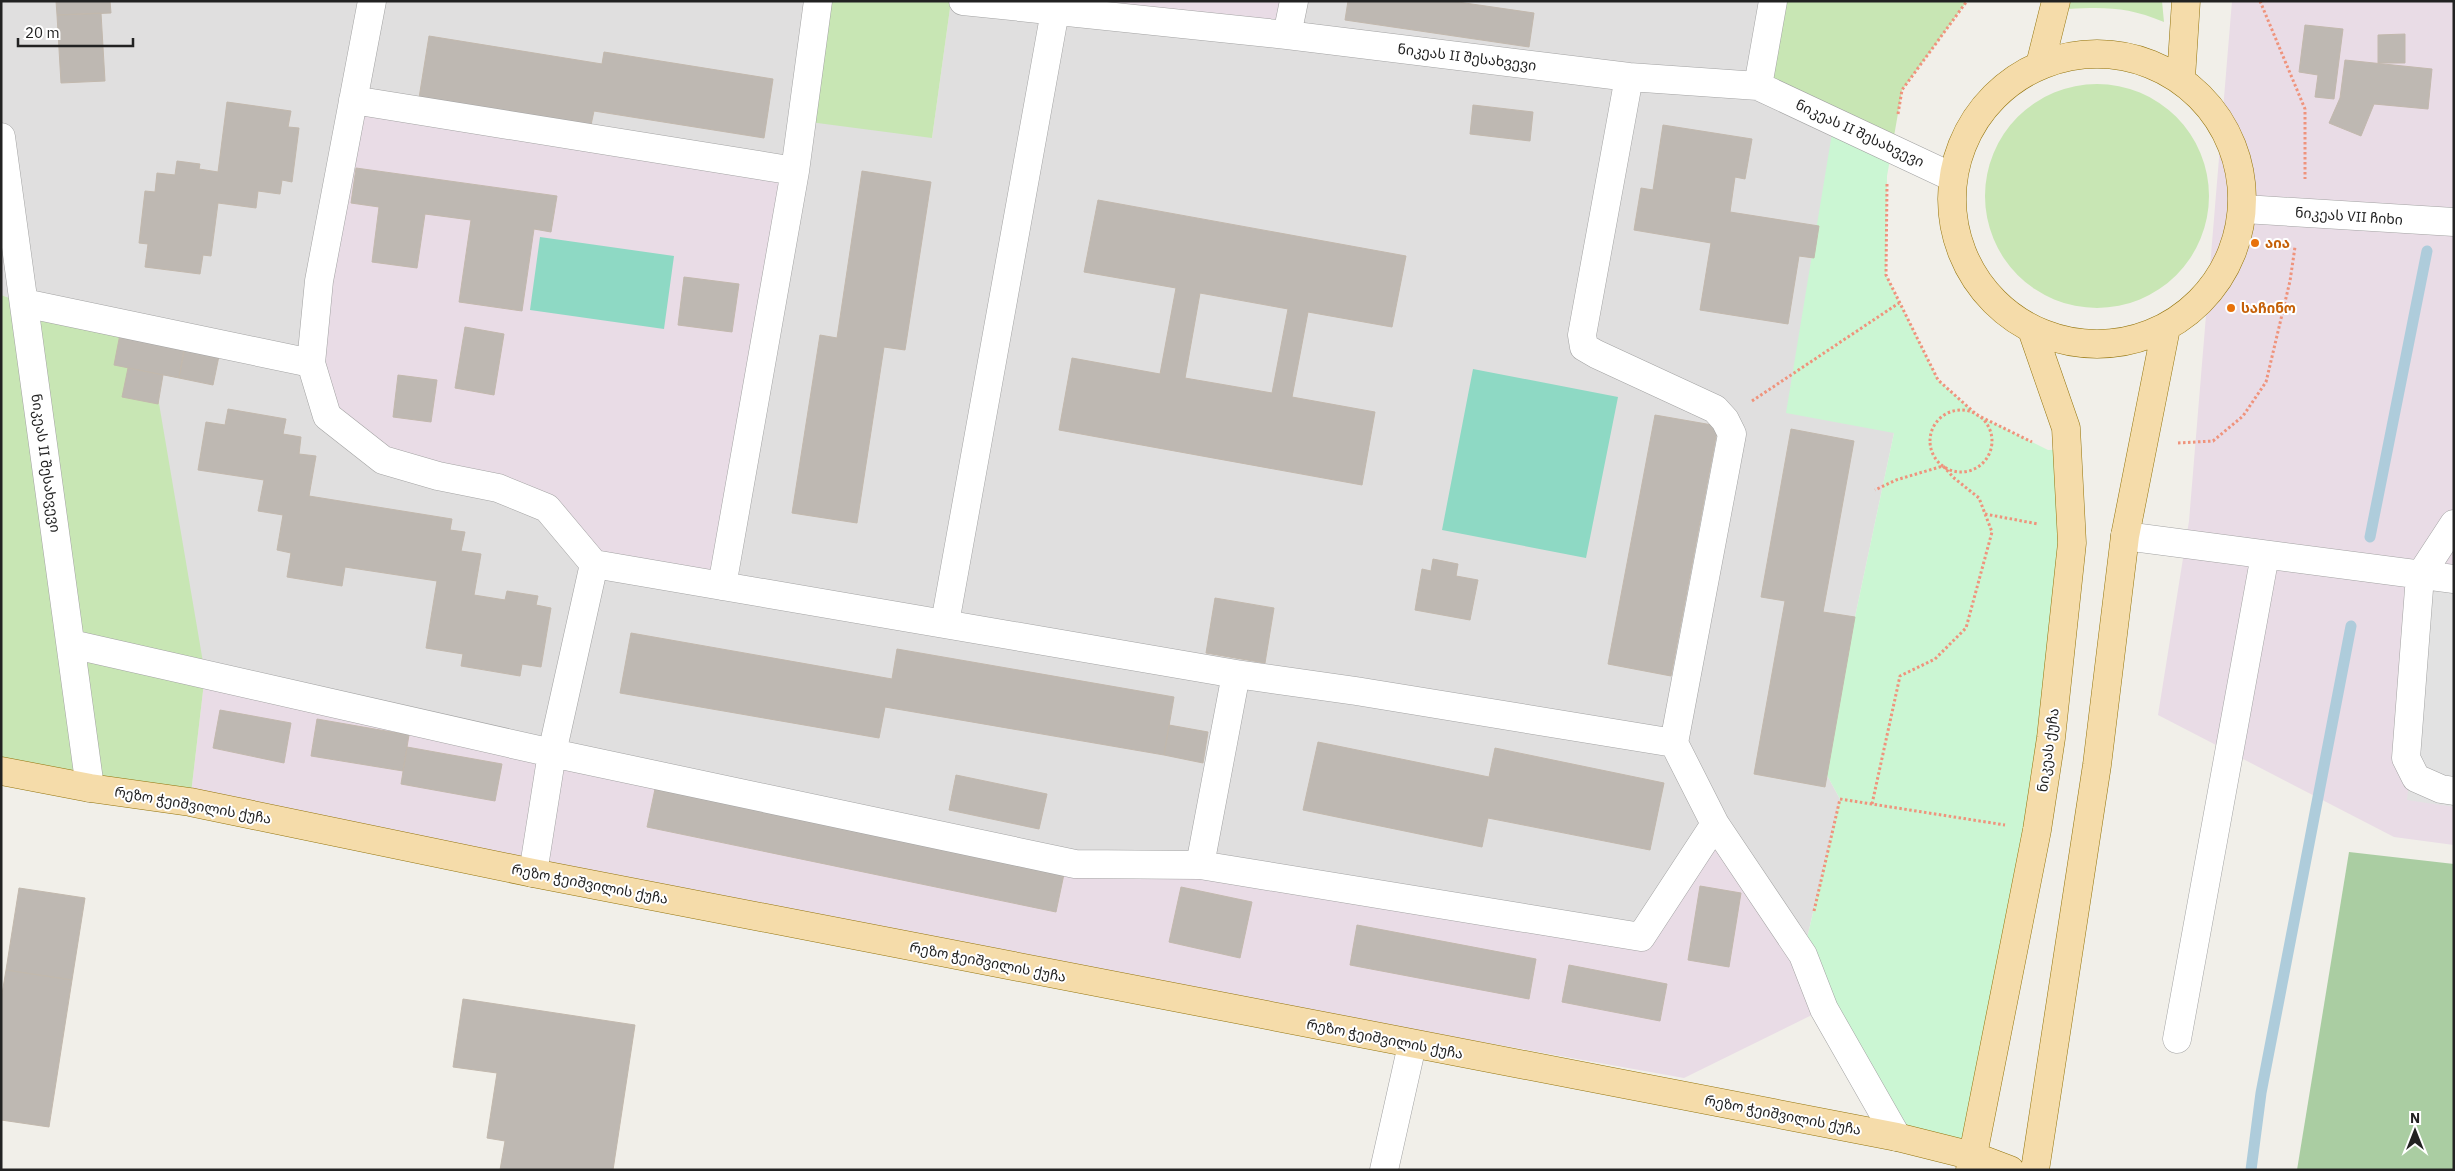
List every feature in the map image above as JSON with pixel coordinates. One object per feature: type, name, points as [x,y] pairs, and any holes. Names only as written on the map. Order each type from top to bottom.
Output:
[{"type":"main road","points":[[2040,65],[2056,1]]},
{"type":"main road","points":[[2181,78],[2186,1]]},
{"type":"main road","points":[[2084,52],[2135,57],[2181,78],[2217,113],[2239,159],[2244,209],[2232,258],[2203,301],[2166,328],[2122,343],[2076,344],[2032,330],[1994,303],[1967,266],[1952,223],[1952,176],[1966,132],[1993,95],[2040,65],[2084,52]]},
{"type":"main road","points":[[2035,1170],[2097,765],[2125,536],[2166,328]]},
{"type":"main road","name":"ნიკეას ქუჩა","points":[[1972,1163],[2037,830],[2051,738],[2072,543],[2066,428],[2032,330]]},
{"type":"main road","name":"რეზო ჭეიშვილის ქუჩა","points":[[1,771],[90,788],[190,802],[533,873],[1412,1045],[1897,1137],[1972,1163],[2010,1170]]},
{"type":"street","points":[[372,1],[319,282],[311,363],[327,416],[382,460],[438,476],[498,488],[547,508],[594,564],[1236,674],[1356,691],[1674,743]]},
{"type":"street","points":[[722,586],[795,171],[818,1]]},
{"type":"street","name":"ნიკეას II შესახვევი","points":[[964,1],[1055,11],[1104,8],[1287,34],[1629,77],[1758,86],[1952,176]]},
{"type":"street","points":[[1287,34],[1294,1]]},
{"type":"street","points":[[1758,86],[1773,1]]},
{"type":"street","points":[[946,623],[1055,11]]},
{"type":"street","points":[[1629,77],[1582,335],[1584,347],[1715,409],[1725,420],[1732,434],[1674,743],[1715,824],[1803,955],[1824,1009],[1897,1137]]},
{"type":"street","points":[[353,100],[795,171]]},
{"type":"street","name":"ნიკეას II შესახვევი","points":[[1,137],[90,788]]},
{"type":"street","name":"ნიკეას VII ჩიხი","points":[[2244,209],[2454,222]]},
{"type":"street","points":[[24,302],[311,363]]},
{"type":"street","points":[[2454,524],[2420,576],[2406,758],[2416,778],[2441,789],[2454,791]]},
{"type":"street","points":[[2125,536],[2454,579]]},
{"type":"street","points":[[2177,1039],[2265,555]]},
{"type":"street","points":[[533,873],[552,753],[594,564]]},
{"type":"street","points":[[71,644],[552,753],[1075,864],[1200,865],[1641,936],[1715,824]]},
{"type":"street","points":[[1200,865],[1236,674]]},
{"type":"street","points":[[1384,1170],[1412,1045]]},
{"type":"path","points":[[1875,490],[1896,480],[1943,466],[1962,472],[1980,466],[1987,458],[1992,440],[1984,421],[1938,380],[1886,275],[1887,176],[1902,90],[1967,1]]},
{"type":"path","points":[[2143,445],[2212,441],[2244,416],[2266,382],[2290,281],[2305,186],[2305,109],[2260,1]]},
{"type":"path","points":[[1725,420],[1899,302]]},
{"type":"path","points":[[1872,804],[1900,676],[1935,659],[1966,628],[1992,532],[1979,498],[1954,478],[1936,459],[1931,440],[1933,429],[1939,420],[1957,411],[1977,414],[2048,450],[2067,449]]},
{"type":"path","points":[[1985,514],[2071,530]]},
{"type":"path","points":[[1803,955],[1840,799],[2037,830]]},
{"type":"shaded area","points":[[1,1],[818,1],[932,138],[951,1],[1773,1],[1834,121],[1894,433],[1823,768],[1840,799],[1803,955],[1641,937],[1075,864],[205,674],[24,303],[1,295]]},
{"type":"shaded area","points":[[1060,1],[1294,1],[1287,35]]},
{"type":"shaded area","points":[[2232,1],[2454,1],[2454,845],[2394,837],[2158,715],[2189,521]]},
{"type":"shaded area","points":[[353,100],[795,171],[722,586],[594,564],[547,508],[438,476],[327,416],[319,281]]},
{"type":"shaded area","points":[[2430,589],[2454,592],[2454,807],[2407,800]]},
{"type":"shaded area","points":[[205,674],[1075,864],[1200,865],[1640,936],[1715,824],[1824,1009],[1684,1078],[533,873],[190,802]]},
{"type":"green space","points":[[818,1],[951,1],[932,138],[802,121]]},
{"type":"green space","points":[[1773,1],[1967,1],[1902,90],[1892,148],[1758,86]]},
{"type":"green space","points":[[2071,1],[2162,1],[2164,22],[2139,13],[2117,9],[2068,9]]},
{"type":"green space","points":[[2086,84],[2108,84],[2140,92],[2159,102],[2177,116],[2191,134],[2205,163],[2209,196],[2205,229],[2201,239],[2191,258],[2177,276],[2159,290],[2130,304],[2108,308],[2086,308],[2054,300],[2035,290],[2017,276],[2003,258],[1989,229],[1985,207],[1985,185],[1993,153],[2003,134],[2017,116],[2035,102],[2064,88]]},
{"type":"green space","points":[[1834,121],[1892,148],[1887,176],[1886,275],[1938,380],[1977,415],[2048,450],[2067,449],[2071,530],[1973,1156],[1897,1137],[1803,955],[1840,799],[1823,768],[1894,433],[1786,413]]},
{"type":"green space","points":[[540,237],[674,256],[664,329],[530,310]]},
{"type":"green space","points":[[1,295],[24,303],[146,327],[205,674],[190,802],[1,771]]},
{"type":"green space","points":[[1473,369],[1618,397],[1586,558],[1442,530]]},
{"type":"green space","points":[[2349,852],[2454,864],[2454,1170],[2297,1170]]},
{"type":"building","points":[[56,1],[110,1],[111,13],[57,15]]},
{"type":"building","points":[[1348,1],[1451,1],[1534,13],[1529,47],[1345,20]]},
{"type":"building","points":[[101,13],[105,81],[61,83],[57,15]]},
{"type":"building","points":[[2305,25],[2343,29],[2334,99],[2315,97],[2318,75],[2299,72]]},
{"type":"building","points":[[2405,34],[2405,63],[2378,63],[2378,35]]},
{"type":"building","points":[[429,36],[602,64],[604,52],[773,79],[764,138],[594,111],[591,125],[419,98]]},
{"type":"building","points":[[2345,60],[2432,69],[2428,109],[2374,104],[2361,136],[2329,123],[2340,98]]},
{"type":"building","points":[[227,102],[291,111],[288,127],[299,128],[292,182],[282,180],[280,194],[258,191],[256,208],[218,203],[211,256],[203,255],[200,274],[145,267],[148,244],[139,243],[145,191],[155,192],[157,173],[175,175],[177,161],[200,164],[199,169],[218,172]]},
{"type":"building","points":[[1473,105],[1533,112],[1530,141],[1470,134]]},
{"type":"building","points":[[1663,125],[1752,139],[1745,179],[1735,177],[1730,212],[1819,226],[1814,258],[1799,256],[1788,324],[1700,310],[1711,243],[1634,230],[1641,188],[1653,190]]},
{"type":"building","points":[[356,168],[557,196],[551,232],[534,229],[522,311],[459,302],[471,220],[425,214],[417,268],[372,262],[379,207],[351,203]]},
{"type":"building","points":[[862,171],[931,182],[905,350],[884,347],[857,523],[792,513],[820,335],[837,338]]},
{"type":"building","points":[[1098,200],[1406,256],[1392,327],[1308,312],[1292,397],[1375,412],[1362,485],[1059,430],[1072,358],[1160,374],[1176,288],[1084,272]],"holes":[[[1200,293],[1288,309],[1272,393],[1185,378]]]},
{"type":"building","points":[[684,277],[739,284],[732,332],[678,325]]},
{"type":"building","points":[[465,327],[504,334],[494,395],[455,388]]},
{"type":"building","points":[[121,329],[186,342],[179,378],[114,365]]},
{"type":"building","points":[[184,349],[219,356],[213,385],[179,378]]},
{"type":"building","points":[[128,368],[163,375],[158,404],[122,397]]},
{"type":"building","points":[[398,375],[437,380],[431,422],[393,417]]},
{"type":"building","points":[[228,409],[286,419],[283,434],[301,437],[299,454],[316,456],[309,496],[452,519],[450,530],[465,532],[461,551],[481,554],[474,595],[505,600],[507,591],[538,596],[536,605],[551,608],[541,667],[522,664],[520,676],[461,666],[463,654],[426,648],[437,581],[345,567],[342,586],[287,577],[291,553],[277,550],[283,515],[258,511],[264,480],[198,470],[206,422],[225,425]]},
{"type":"building","points":[[1655,415],[1718,426],[1671,676],[1608,664]]},
{"type":"building","points":[[1791,429],[1854,441],[1823,612],[1855,617],[1825,787],[1754,774],[1785,601],[1761,597]]},
{"type":"building","points":[[1433,559],[1458,564],[1456,576],[1478,580],[1470,620],[1415,610],[1422,569],[1431,571]]},
{"type":"building","points":[[1215,598],[1274,608],[1265,663],[1206,653]]},
{"type":"building","points":[[631,633],[892,679],[897,649],[1174,697],[1164,755],[885,707],[879,738],[620,693]]},
{"type":"building","points":[[220,710],[291,723],[284,763],[213,748]]},
{"type":"building","points":[[317,719],[409,735],[403,771],[311,756]]},
{"type":"building","points":[[1169,725],[1208,732],[1203,763],[1164,755]]},
{"type":"building","points":[[1318,742],[1489,777],[1495,748],[1664,783],[1650,850],[1488,818],[1482,847],[1303,810]]},
{"type":"building","points":[[407,747],[502,764],[495,801],[401,784]]},
{"type":"building","points":[[956,775],[1047,794],[1039,829],[949,810]]},
{"type":"building","points":[[655,789],[1064,874],[1056,912],[647,827]]},
{"type":"building","points":[[1700,886],[1741,893],[1729,967],[1688,960]]},
{"type":"building","points":[[1181,887],[1252,902],[1240,958],[1169,942]]},
{"type":"building","points":[[19,888],[85,898],[72,980],[6,970]]},
{"type":"building","points":[[1357,925],[1536,959],[1529,999],[1350,965]]},
{"type":"building","points":[[1569,965],[1667,984],[1660,1021],[1562,1002]]},
{"type":"building","points":[[6,970],[72,980],[49,1127],[1,1120],[1,1000]]},
{"type":"building","points":[[463,999],[635,1025],[613,1170],[500,1170],[505,1141],[487,1138],[497,1073],[453,1067]]},
{"type":"waterway","points":[[2370,537],[2427,251]]},
{"type":"waterway","points":[[2251,1170],[2261,1093],[2351,626]]},
{"type":"place","name":"აია","points":[[2255,243]]},
{"type":"place","name":"საჩინო","points":[[2231,308]]}]
